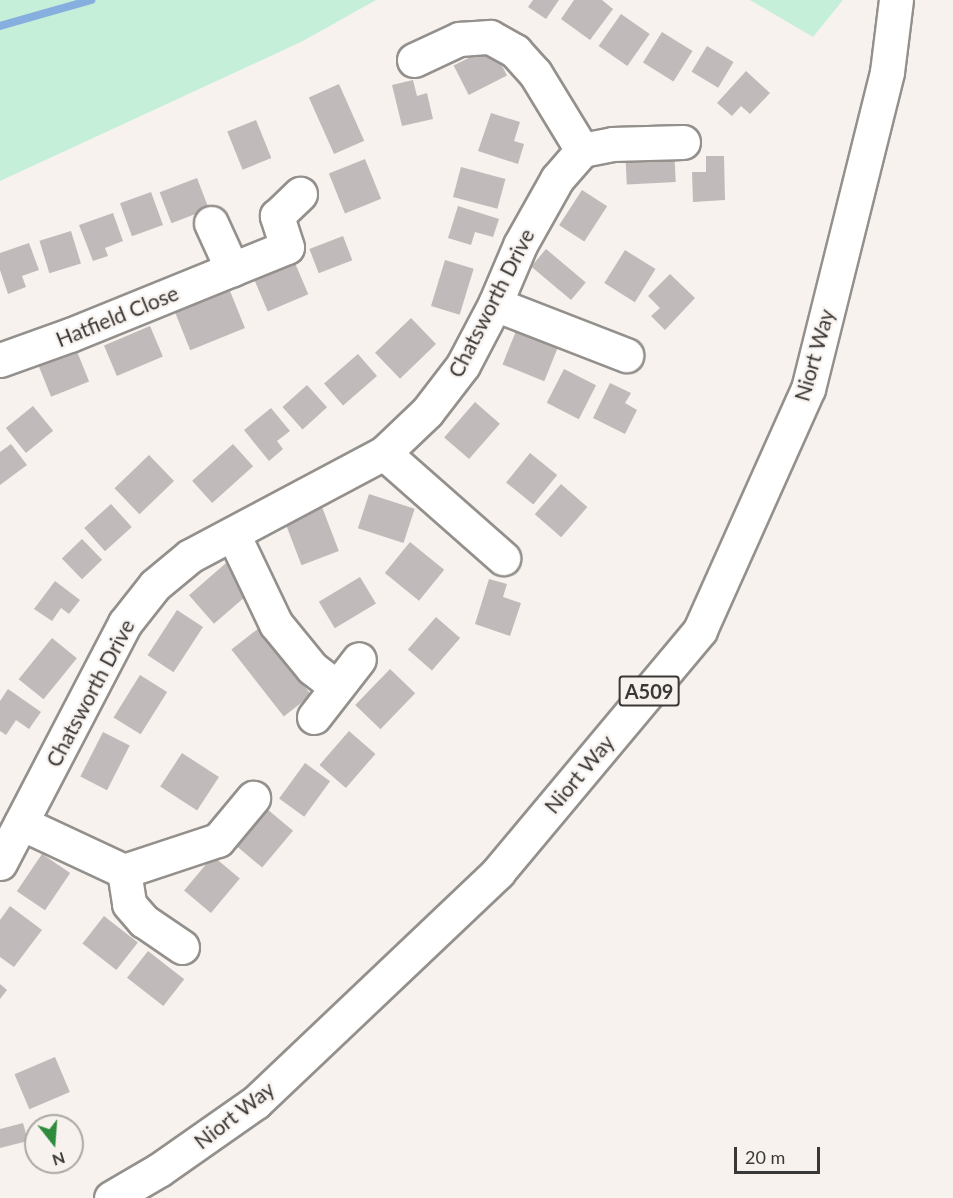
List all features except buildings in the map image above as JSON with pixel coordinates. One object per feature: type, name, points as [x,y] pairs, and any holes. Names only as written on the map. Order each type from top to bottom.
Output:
[{"type":"main road","name":"Niort Way","points":[[111,1198],[159,1170],[256,1102],[489,880],[700,630],[808,389],[887,72],[896,0]]},
{"type":"main road","points":[[414,60],[459,39],[490,37],[515,51],[535,73],[582,150],[612,144],[683,142]]},
{"type":"main road","name":"Chatsworth Drive","points":[[0,863],[125,623],[155,585],[190,556],[384,453],[427,412],[463,365],[495,304],[520,245],[557,179],[582,150]]},
{"type":"main road","name":"Hatfield Close","points":[[0,360],[287,247],[277,216],[300,194]]},
{"type":"main road","points":[[211,223],[232,269]]},
{"type":"main road","points":[[495,304],[626,355]]},
{"type":"main road","points":[[384,453],[503,558]]},
{"type":"main road","points":[[233,534],[276,624],[312,668],[336,687]]},
{"type":"main road","points":[[314,717],[359,659]]},
{"type":"main road","points":[[21,823],[124,871],[206,846],[230,830],[253,798]]},
{"type":"main road","points":[[124,871],[129,904],[144,921],[182,946]]},
{"type":"green space","points":[[0,0],[376,0],[303,41],[0,181]]},
{"type":"green space","points":[[750,0],[843,0],[813,37]]},
{"type":"waterway","points":[[0,26],[91,0]]}]
